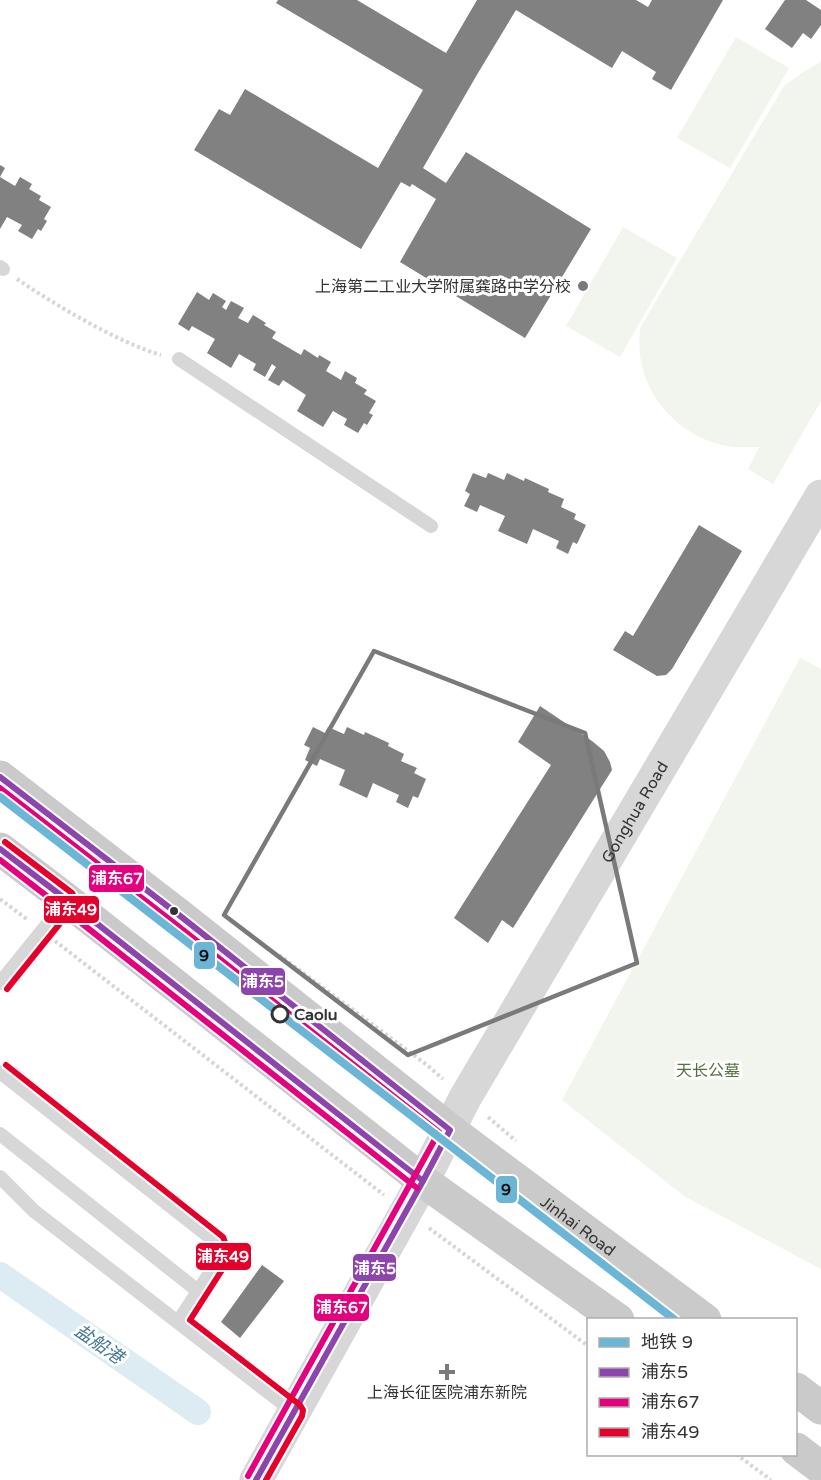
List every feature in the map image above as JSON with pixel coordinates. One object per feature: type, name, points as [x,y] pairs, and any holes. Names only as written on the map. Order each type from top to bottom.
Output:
[{"type":"main road","name":"Jinhai Road","points":[[0,777],[179,915],[450,1130],[702,1318]]},
{"type":"main road","points":[[0,849],[423,1181],[615,1318]]},
{"type":"main road","points":[[797,1390],[821,1408]]},
{"type":"main road","points":[[797,1450],[821,1468]]},
{"type":"street","name":"Gonghua Road","points":[[255,1480],[406,1212],[465,1098],[821,496]]},
{"type":"lane","points":[[179,359],[431,526]]},
{"type":"lane","points":[[0,983],[67,900]]},
{"type":"lane","points":[[0,1071],[216,1242],[214,1267],[178,1322]]},
{"type":"lane","points":[[0,1134],[198,1291]]},
{"type":"lane","points":[[0,1177],[34,1210],[294,1412]]},
{"type":"path","points":[[1,268],[90,324],[144,350],[179,359]]},
{"type":"path","points":[[0,899],[406,1212],[587,1345]]},
{"type":"path","points":[[737,1456],[771,1480]]},
{"type":"highlighted area","points":[[374,651],[585,733],[637,963],[408,1055],[224,915]]},
{"type":"green space","points":[[736,37],[789,68],[730,168],[677,138]]},
{"type":"green space","points":[[821,62],[821,401],[773,484],[748,469],[759,447],[730,447],[711,442],[684,428],[662,407],[653,394],[642,366],[640,328],[784,86]]},
{"type":"green space","points":[[623,227],[677,258],[620,357],[566,326]]},
{"type":"green space","name":"天长公墓","points":[[800,658],[821,669],[821,1269],[684,1196],[562,1100]]},
{"type":"building","points":[[278,0],[357,0],[446,53],[477,0],[636,0],[648,7],[652,0],[723,0],[671,90],[652,79],[656,72],[622,51],[612,68],[516,10],[478,73],[423,168],[446,183],[466,152],[591,229],[525,338],[400,262],[436,199],[412,184],[410,187],[401,182],[361,249],[194,150],[219,109],[230,115],[245,89],[378,168],[423,90],[276,3]]},
{"type":"building","points":[[785,0],[806,0],[821,10],[821,25],[811,39],[803,33],[792,48],[765,29]]},
{"type":"building","points":[[0,165],[5,168],[0,177]]},
{"type":"building","points":[[0,177],[15,186],[20,177],[32,184],[29,189],[41,196],[39,200],[51,207],[44,219],[47,221],[32,239],[18,231],[22,225],[7,217],[0,229]]},
{"type":"building","points":[[197,292],[209,300],[213,293],[226,301],[222,307],[226,310],[231,301],[244,308],[238,318],[248,323],[253,315],[276,332],[272,338],[301,355],[304,349],[318,358],[319,355],[331,362],[326,371],[341,380],[345,371],[357,378],[355,383],[367,390],[364,394],[376,401],[369,413],[373,415],[367,425],[364,423],[358,433],[344,425],[347,419],[333,411],[323,427],[297,411],[306,395],[283,380],[279,386],[268,380],[276,367],[272,364],[265,377],[253,370],[256,364],[239,354],[231,368],[207,353],[215,339],[192,326],[189,331],[178,324]]},
{"type":"building","points":[[473,473],[486,478],[488,473],[504,480],[507,473],[524,481],[525,478],[564,499],[561,507],[576,514],[574,519],[586,525],[577,544],[573,542],[568,554],[556,548],[559,541],[533,529],[527,544],[498,531],[505,516],[480,505],[477,512],[464,506],[470,494],[465,491]]},
{"type":"building","points":[[699,525],[742,551],[672,669],[666,675],[657,676],[613,650],[625,631],[633,636]]},
{"type":"building","points":[[540,706],[604,751],[612,770],[513,928],[502,920],[488,943],[454,918],[551,765],[518,742]]},
{"type":"building","points":[[313,727],[325,733],[328,727],[344,734],[347,727],[389,743],[388,746],[404,754],[401,761],[417,768],[414,773],[426,779],[418,798],[413,796],[408,808],[396,802],[399,795],[373,783],[367,798],[339,785],[345,770],[320,759],[317,766],[305,760],[310,748],[304,745]]},
{"type":"building","points":[[262,1265],[284,1281],[240,1338],[221,1322]]},
{"type":"waterway","name":"盐船港","points":[[0,1275],[198,1412]]},
{"type":"metro line","name":"9","points":[[0,797],[672,1318]]},
{"type":"transit line","name":"浦东5","points":[[0,777],[179,915],[450,1130],[256,1480]]},
{"type":"transit line","name":"浦东67","points":[[0,788],[439,1132],[248,1476]]},
{"type":"transit line","name":"浦东49","points":[[5,842],[72,893],[76,900],[74,906],[7,989]]},
{"type":"transit line","name":"浦东5","points":[[0,849],[423,1181]]},
{"type":"transit line","name":"浦东67","points":[[0,860],[417,1188]]},
{"type":"transit line","name":"浦东49","points":[[6,1065],[223,1237],[225,1242],[222,1270],[190,1320],[300,1405],[303,1410],[302,1416],[266,1480]]},
{"type":"place","name":"上海第二工业大学附属龚路中学分校","points":[[583,286]]},
{"type":"place","name":"Caolu","points":[[280,1014]]},
{"type":"place","name":"上海长征医院浦东新院","points":[[447,1372]]}]
